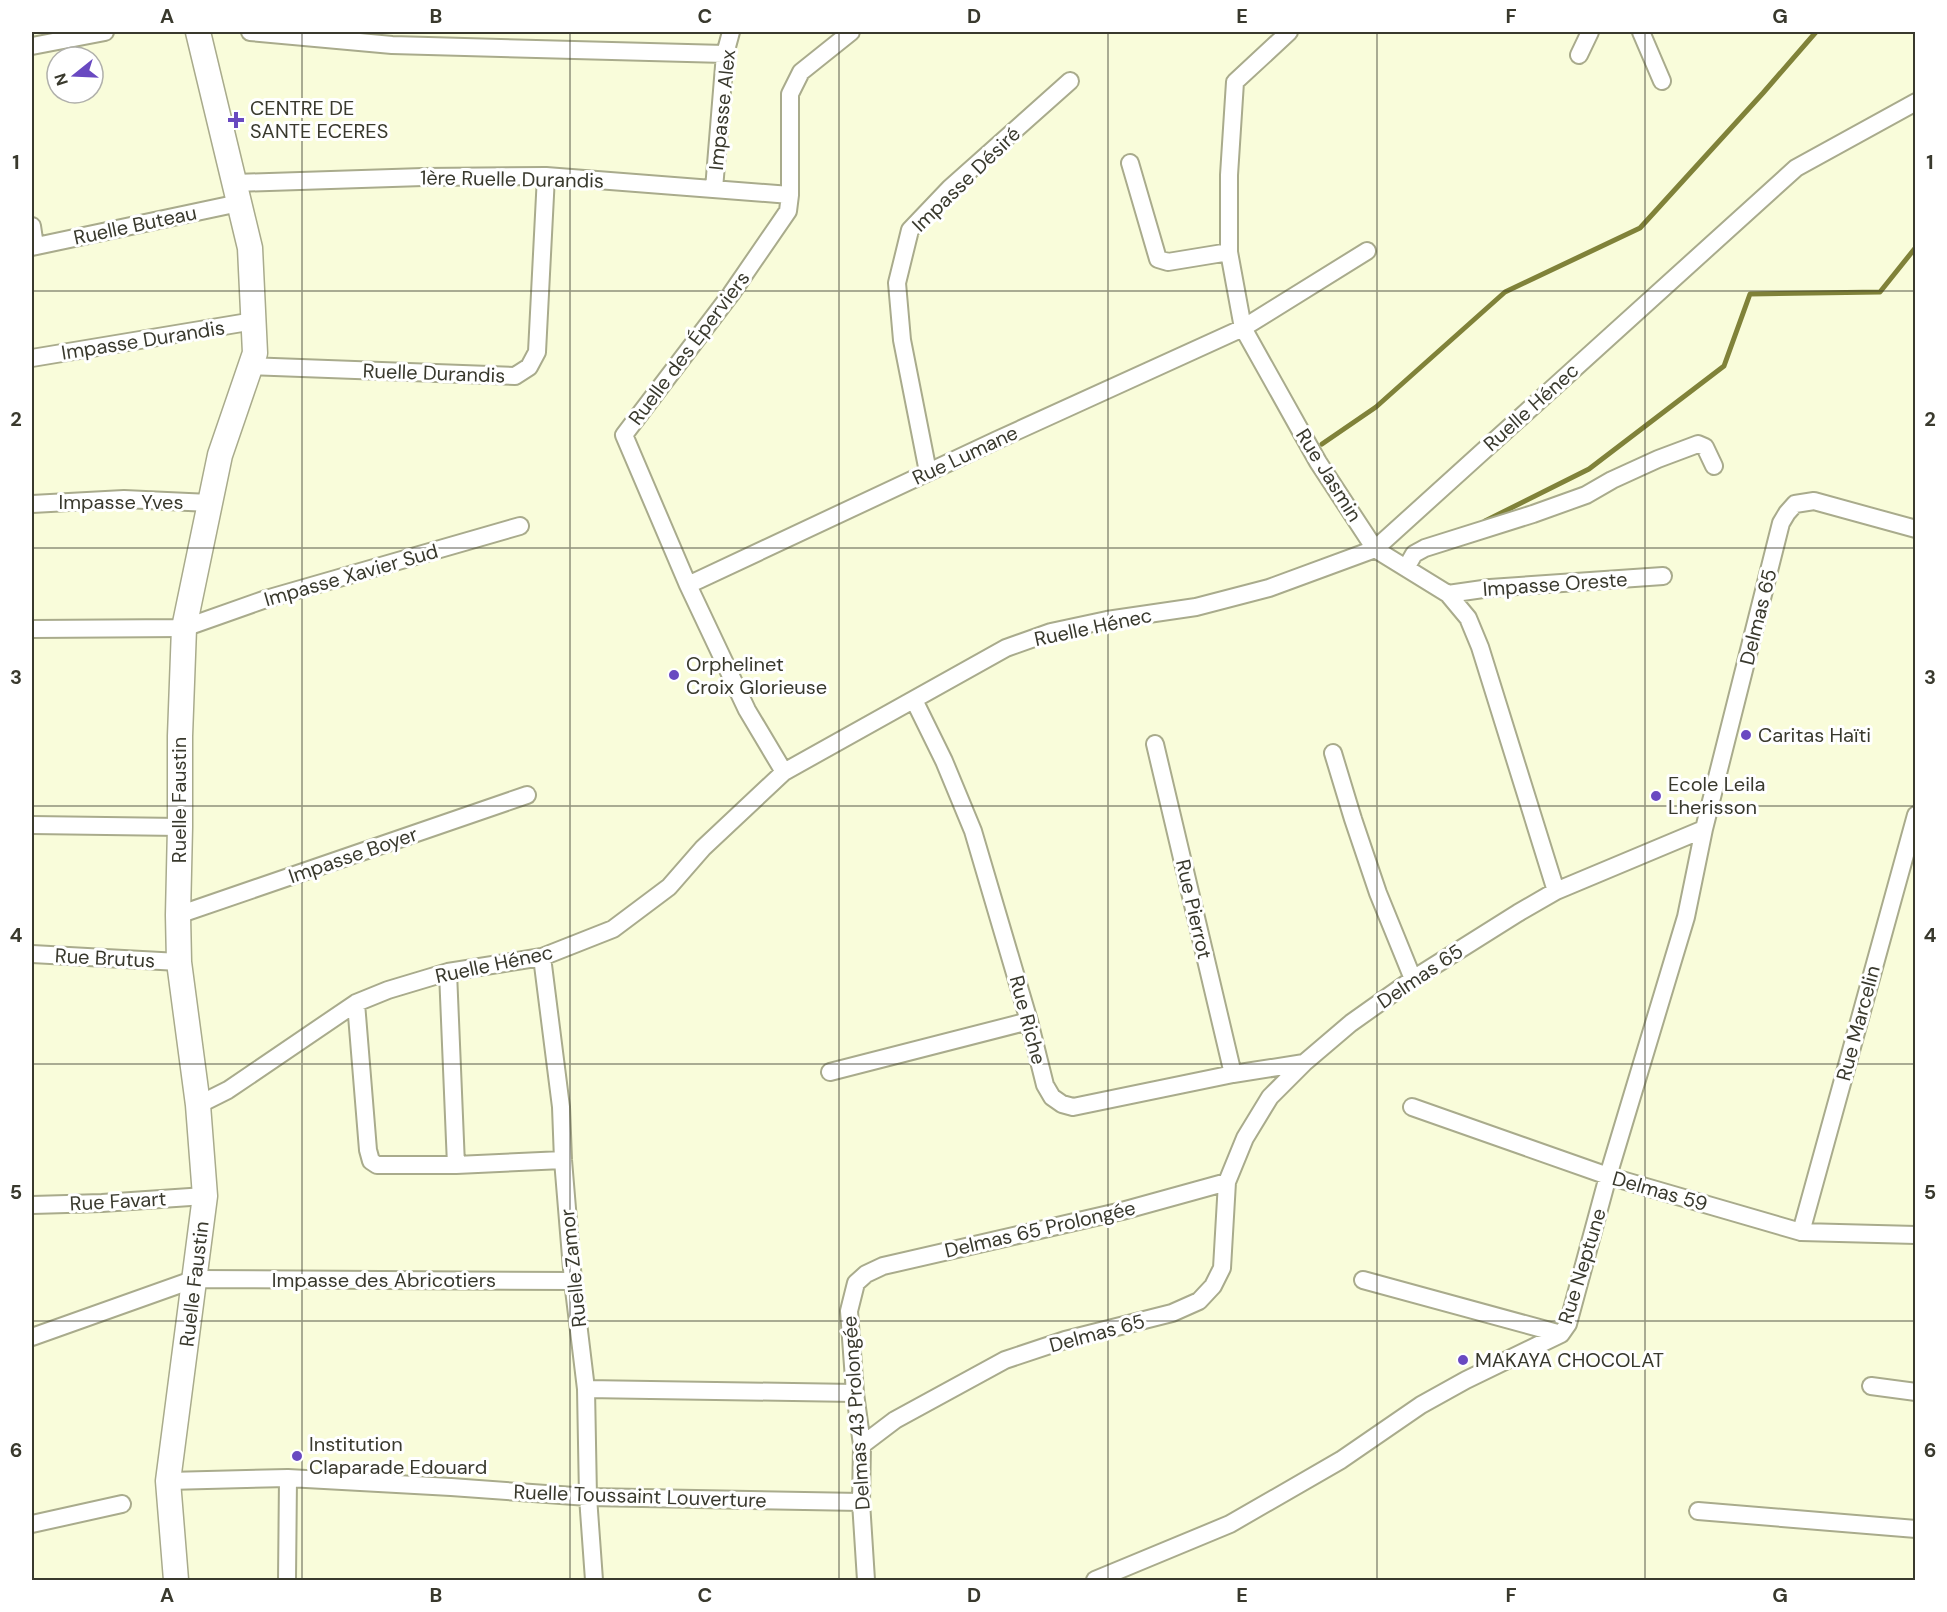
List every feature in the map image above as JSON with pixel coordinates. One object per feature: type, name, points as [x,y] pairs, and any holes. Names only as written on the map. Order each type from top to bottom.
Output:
[{"type":"street","points":[[32,46],[105,32]]},
{"type":"street","name":"Ruelle Faustin","points":[[176,1581],[168,1481],[205,1196],[198,1105],[179,962],[180,736],[184,628],[220,454],[255,353],[250,248],[198,32]]},
{"type":"street","points":[[250,32],[392,45],[725,54]]},
{"type":"street","name":"Impasse Alex","points":[[714,189],[725,54],[731,32]]},
{"type":"street","name":"Ruelle des Éperviers","points":[[784,772],[747,710],[688,585],[624,435],[731,294],[788,211],[790,94],[801,72],[851,32]]},
{"type":"street","name":"Rue Jasmin","points":[[1289,32],[1235,82],[1229,175],[1230,252],[1243,328],[1318,462],[1375,549],[1448,594],[1468,618],[1480,647],[1556,891]]},
{"type":"street","points":[[1579,55],[1590,32]]},
{"type":"street","points":[[1641,32],[1662,81]]},
{"type":"street","name":"Impasse Désiré","points":[[928,472],[902,340],[897,283],[910,230],[950,188],[1070,81]]},
{"type":"street","name":"Ruelle Hénec","points":[[198,1105],[228,1090],[356,1003],[448,972],[542,957],[613,929],[669,887],[703,848],[784,772],[1006,648],[1051,632],[1107,620],[1196,607],[1269,588],[1375,549],[1796,168],[1916,102]]},
{"type":"street","points":[[1130,163],[1158,259],[1168,262],[1230,252]]},
{"type":"street","name":"1ère Ruelle Durandis","points":[[237,193],[546,176],[790,195]]},
{"type":"street","name":"Ruelle Durandis","points":[[250,366],[515,376],[530,367],[537,352],[546,176]]},
{"type":"street","name":"Ruelle Buteau","points":[[33,247],[237,193]]},
{"type":"street","points":[[32,226],[33,247]]},
{"type":"street","name":"Rue Lumane","points":[[688,585],[1243,328],[1367,251]]},
{"type":"street","name":"Impasse Durandis","points":[[32,358],[254,321]]},
{"type":"street","points":[[1406,568],[1414,554],[1425,548],[1586,495],[1631,472],[1698,444],[1705,447],[1714,466]]},
{"type":"street","name":"Impasse Yves","points":[[32,504],[124,499],[210,503]]},
{"type":"street","name":"Delmas 65","points":[[862,1445],[895,1420],[1005,1360],[1065,1340],[1172,1313],[1199,1301],[1213,1286],[1222,1268],[1227,1182],[1245,1138],[1270,1097],[1304,1063],[1351,1023],[1413,979],[1518,913],[1556,891],[1704,829],[1781,523],[1795,504],[1814,501],[1916,529]]},
{"type":"street","name":"Impasse Xavier Sud","points":[[32,629],[184,628],[266,599],[520,526]]},
{"type":"street","name":"Impasse Oreste","points":[[1448,594],[1490,588],[1663,576]]},
{"type":"street","name":"Rue Riche","points":[[914,700],[944,761],[973,831],[1029,1021],[1045,1085],[1052,1097],[1062,1104],[1073,1107],[1233,1074],[1304,1063]]},
{"type":"street","name":"Rue Pierrot","points":[[1155,744],[1233,1074]]},
{"type":"street","points":[[1333,753],[1378,893],[1413,979]]},
{"type":"street","name":"Impasse Boyer","points":[[178,915],[527,795]]},
{"type":"street","name":"Rue Marcelin","points":[[1801,1232],[1916,815]]},
{"type":"street","points":[[32,825],[180,827]]},
{"type":"street","name":"Rue Neptune","points":[[1095,1581],[1230,1524],[1341,1460],[1421,1405],[1466,1380],[1561,1334],[1568,1324],[1608,1176],[1686,917],[1704,829]]},
{"type":"street","name":"Rue Brutus","points":[[32,954],[179,962]]},
{"type":"street","name":"Ruelle Zamor","points":[[542,957],[561,1107],[573,1281],[586,1389],[588,1497],[594,1581]]},
{"type":"street","points":[[448,972],[456,1165]]},
{"type":"street","points":[[356,1003],[370,1161],[377,1165],[456,1165],[563,1160]]},
{"type":"street","points":[[830,1072],[1029,1021]]},
{"type":"street","name":"Delmas 59","points":[[1412,1107],[1608,1176],[1801,1232],[1916,1235]]},
{"type":"street","name":"Delmas 65 Prolongée","points":[[856,1283],[866,1274],[883,1266],[1122,1211],[1227,1182]]},
{"type":"street","name":"Rue Favart","points":[[32,1205],[205,1196]]},
{"type":"street","name":"Impasse des Abricotiers","points":[[32,1337],[195,1279],[573,1281]]},
{"type":"street","points":[[1363,1280],[1561,1334]]},
{"type":"street","name":"Delmas 43 Prolongée","points":[[856,1283],[849,1311],[855,1393],[862,1445],[861,1502],[867,1581]]},
{"type":"street","points":[[1871,1386],[1916,1392]]},
{"type":"street","points":[[586,1389],[855,1393]]},
{"type":"street","points":[[287,1581],[288,1478]]},
{"type":"street","name":"Ruelle Toussaint Louverture","points":[[168,1481],[288,1478],[588,1497],[861,1502]]},
{"type":"street","points":[[32,1524],[122,1504]]},
{"type":"street","points":[[1698,1511],[1916,1528]]},
{"type":"waterway","points":[[1322,444],[1376,407],[1505,292],[1640,228],[1816,32]]},
{"type":"waterway","points":[[1485,521],[1589,469],[1724,366],[1750,294],[1880,292],[1916,247]]},
{"type":"place","name":"CENTRE DE SANTE ECERES","points":[[236,120]]},
{"type":"place","name":"Orphelinet Croix Glorieuse","points":[[674,675]]},
{"type":"place","name":"Caritas Haïti","points":[[1746,735]]},
{"type":"place","name":"Ecole Leila Lherisson","points":[[1656,796]]},
{"type":"place","name":"MAKAYA CHOCOLAT","points":[[1463,1360]]},
{"type":"place","name":"Institution Claparade Edouard","points":[[297,1456]]}]
